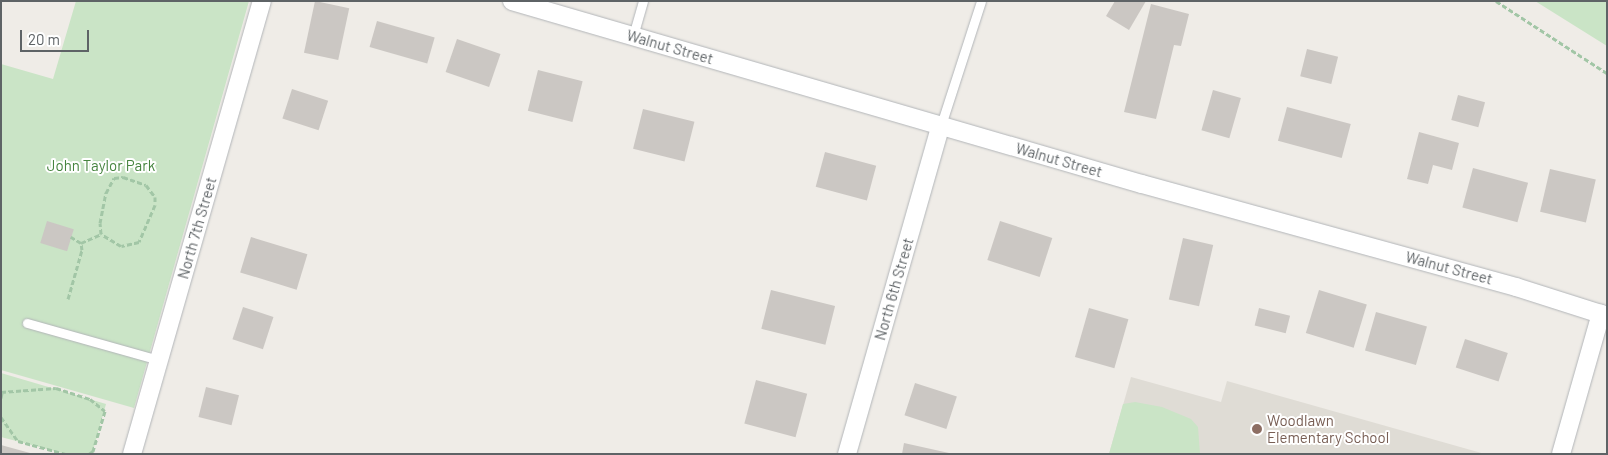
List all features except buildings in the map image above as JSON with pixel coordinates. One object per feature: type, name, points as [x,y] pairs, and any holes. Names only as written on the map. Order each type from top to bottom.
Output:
[{"type":"street","name":"North 7th Street","points":[[132,454],[262,1]]},
{"type":"street","name":"Walnut Street","points":[[512,1],[1142,184],[1516,286],[1604,315]]},
{"type":"street","name":"North 6th Street","points":[[847,454],[941,125]]},
{"type":"street","points":[[1561,454],[1604,315]]},
{"type":"lane","points":[[633,36],[643,1]]},
{"type":"lane","points":[[941,125],[981,1]]},
{"type":"lane","points":[[27,322],[159,360]]},
{"type":"path","points":[[1496,1],[1607,73]]},
{"type":"path","points":[[123,177],[146,185],[155,197],[155,205],[139,242],[121,246],[101,234],[100,222],[106,194],[114,178],[123,177]]},
{"type":"path","points":[[81,243],[101,234]]},
{"type":"path","points":[[71,237],[81,243]]},
{"type":"path","points":[[68,299],[81,243]]},
{"type":"path","points":[[1,398],[2,392],[56,388],[90,398],[105,411],[93,451],[89,454]]},
{"type":"path","points":[[1,416],[18,441],[66,454]]},
{"type":"shaded area","name":"Woodlawn Elementary School","points":[[1131,377],[1221,402],[1227,381],[1485,454],[1109,454]]},
{"type":"green space","name":"John Taylor Park","points":[[76,1],[249,1],[134,408],[1,370],[1,64],[53,79]]},
{"type":"green space","points":[[1535,1],[1607,1],[1607,46]]},
{"type":"green space","points":[[1,373],[106,404],[92,454],[66,454],[1,437]]},
{"type":"green space","points":[[1135,402],[1162,407],[1191,419],[1198,427],[1200,454],[1109,454],[1123,404]]},
{"type":"place","name":"Woodlawn Elementary School","points":[[1257,429]]}]
